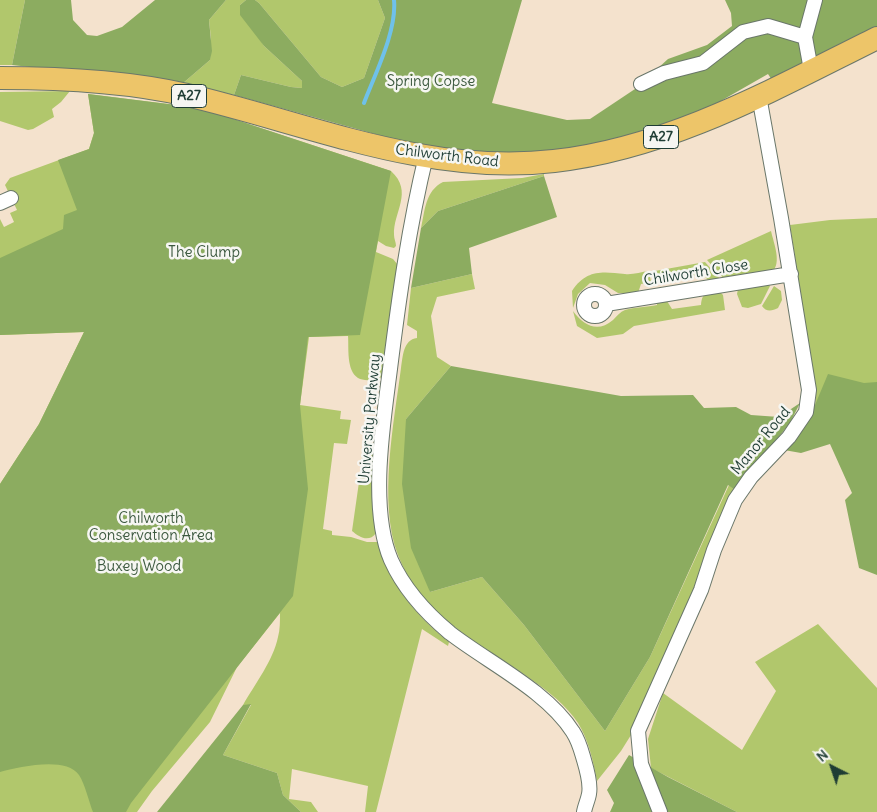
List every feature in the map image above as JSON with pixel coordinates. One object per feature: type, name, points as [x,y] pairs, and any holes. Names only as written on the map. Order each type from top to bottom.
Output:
[{"type":"main road","name":"Chilworth Road","points":[[0,78],[98,82],[163,90],[241,109],[335,136],[426,156],[500,164],[577,158],[600,154],[654,139],[727,111],[877,38]]},
{"type":"street","points":[[811,70],[805,37],[815,0]]},
{"type":"street","points":[[641,84],[664,73],[703,63],[743,32],[768,26],[805,37]]},
{"type":"street","name":"Manor Road","points":[[660,812],[641,764],[638,731],[701,590],[714,550],[735,500],[751,477],[789,438],[806,412],[809,390],[791,274],[759,96]]},
{"type":"street","name":"University Parkway","points":[[426,156],[405,255],[382,436],[380,491],[386,544],[391,560],[402,582],[423,607],[456,637],[542,698],[574,732],[579,742],[588,780],[589,792],[584,812]]},
{"type":"street","name":"Chilworth Close","points":[[606,304],[791,274]]},
{"type":"green space","points":[[0,0],[25,0],[12,65],[0,65]]},
{"type":"green space","points":[[25,0],[71,0],[73,20],[87,35],[97,36],[122,27],[155,0],[226,0],[209,20],[212,51],[210,60],[182,84],[12,65]]},
{"type":"green space","points":[[226,0],[246,0],[240,5],[264,46],[302,81],[302,88],[241,75],[234,95],[182,84],[210,60],[211,38],[209,20]]},
{"type":"green space","name":"Spring Copse","points":[[246,0],[255,0],[259,3],[321,77],[342,87],[364,78],[385,18],[378,0],[522,0],[492,103],[567,120],[590,119],[635,89],[668,59],[707,45],[732,26],[731,13],[725,0],[877,0],[877,28],[772,80],[768,74],[698,114],[617,140],[538,154],[440,152],[234,95],[241,75],[302,88],[302,81],[264,46],[240,15],[240,5]]},
{"type":"green space","points":[[255,0],[378,0],[385,18],[364,78],[342,87],[321,77]]},
{"type":"green space","points":[[70,91],[52,109],[54,117],[33,129],[28,130],[0,121],[0,92]]},
{"type":"green space","name":"Chilworth Conservation Area","points":[[88,94],[200,108],[391,171],[398,179],[402,194],[395,227],[396,246],[394,248],[386,246],[378,241],[376,252],[393,259],[398,265],[383,374],[378,381],[360,379],[354,374],[349,358],[348,336],[309,337],[300,405],[341,411],[340,419],[351,420],[347,444],[334,443],[323,529],[332,531],[332,535],[351,537],[367,542],[378,542],[389,571],[401,592],[423,619],[449,642],[448,646],[422,629],[376,812],[365,812],[368,786],[292,769],[289,799],[311,802],[318,812],[301,812],[283,795],[277,773],[223,755],[251,705],[243,705],[276,646],[279,634],[280,613],[237,667],[210,722],[152,791],[137,812],[0,812],[0,484],[39,424],[84,332],[0,335],[0,219],[4,227],[14,222],[10,213],[17,210],[5,185],[10,178],[89,149],[94,133]]},
{"type":"green space","name":"Chilworth Conservation Area","points":[[88,94],[200,108],[391,171],[360,335],[308,337],[300,405],[308,489],[293,596],[131,803],[126,812],[93,812],[79,775],[73,769],[64,766],[42,764],[0,772],[0,484],[39,424],[84,332],[0,335],[0,258],[63,229],[64,215],[77,210],[58,160],[89,149],[94,133]]},
{"type":"green space","points":[[544,174],[544,176],[438,211],[421,228],[429,196],[443,182],[522,178]]},
{"type":"green space","points":[[544,176],[557,217],[469,248],[472,274],[411,288],[421,228],[438,211]]},
{"type":"green space","points":[[877,218],[877,416],[815,406],[816,393],[790,225],[830,220]]},
{"type":"green space","points":[[771,231],[777,258],[772,272],[726,281],[707,260]]},
{"type":"green space","points":[[705,262],[721,280],[711,284],[703,274],[656,282],[655,271]]},
{"type":"green space","points":[[649,271],[651,282],[641,284],[638,293],[618,293],[605,285],[590,283],[578,294],[573,308],[572,291],[589,275],[602,273],[634,274]]},
{"type":"green space","points":[[472,274],[475,289],[437,297],[431,316],[437,357],[451,366],[406,419],[430,592],[482,577],[524,625],[605,731],[650,657],[729,485],[735,490],[701,577],[636,727],[621,751],[597,781],[588,744],[573,716],[545,689],[458,630],[431,607],[420,595],[402,565],[392,534],[388,487],[395,413],[404,349],[412,339],[417,338],[417,331],[407,325],[411,288]]},
{"type":"green space","points":[[768,284],[770,286],[761,304],[748,308],[742,307],[737,294],[738,289]]},
{"type":"green space","points":[[774,286],[781,291],[782,300],[778,308],[767,310],[762,306]]},
{"type":"green space","points":[[719,291],[723,295],[725,310],[634,326],[623,334],[597,338],[577,326],[573,311],[582,321],[597,327],[607,324],[625,310],[657,305],[657,301],[667,301],[672,309],[701,305],[704,295]]},
{"type":"green space","points":[[451,366],[621,396],[693,395],[704,408],[736,407],[751,415],[779,417],[800,403],[790,423],[735,490],[728,485],[650,657],[605,731],[524,625],[482,577],[430,592],[411,548],[402,484],[406,419]]},
{"type":"green space","points":[[828,374],[864,383],[877,382],[877,575],[859,568],[845,500],[852,493],[830,444],[801,453],[784,450],[815,405]]},
{"type":"green space","points":[[364,447],[374,448],[376,459],[372,492],[376,533],[370,538],[361,537],[352,531]]},
{"type":"green space","points":[[818,624],[877,688],[877,812],[737,812],[651,768],[648,739],[663,693],[742,750],[776,691],[755,662]]},
{"type":"green space","points":[[251,704],[223,755],[277,773],[283,795],[301,812],[157,812],[243,705]]},
{"type":"green space","points":[[629,755],[737,812],[610,812],[614,803],[607,790]]},
{"type":"waterway","points":[[364,103],[389,39],[394,12],[394,0]]},
{"type":"park label","name":"The Clump","points":[[204,253]]},
{"type":"park label","name":"Buxey Wood","points":[[139,567]]}]
